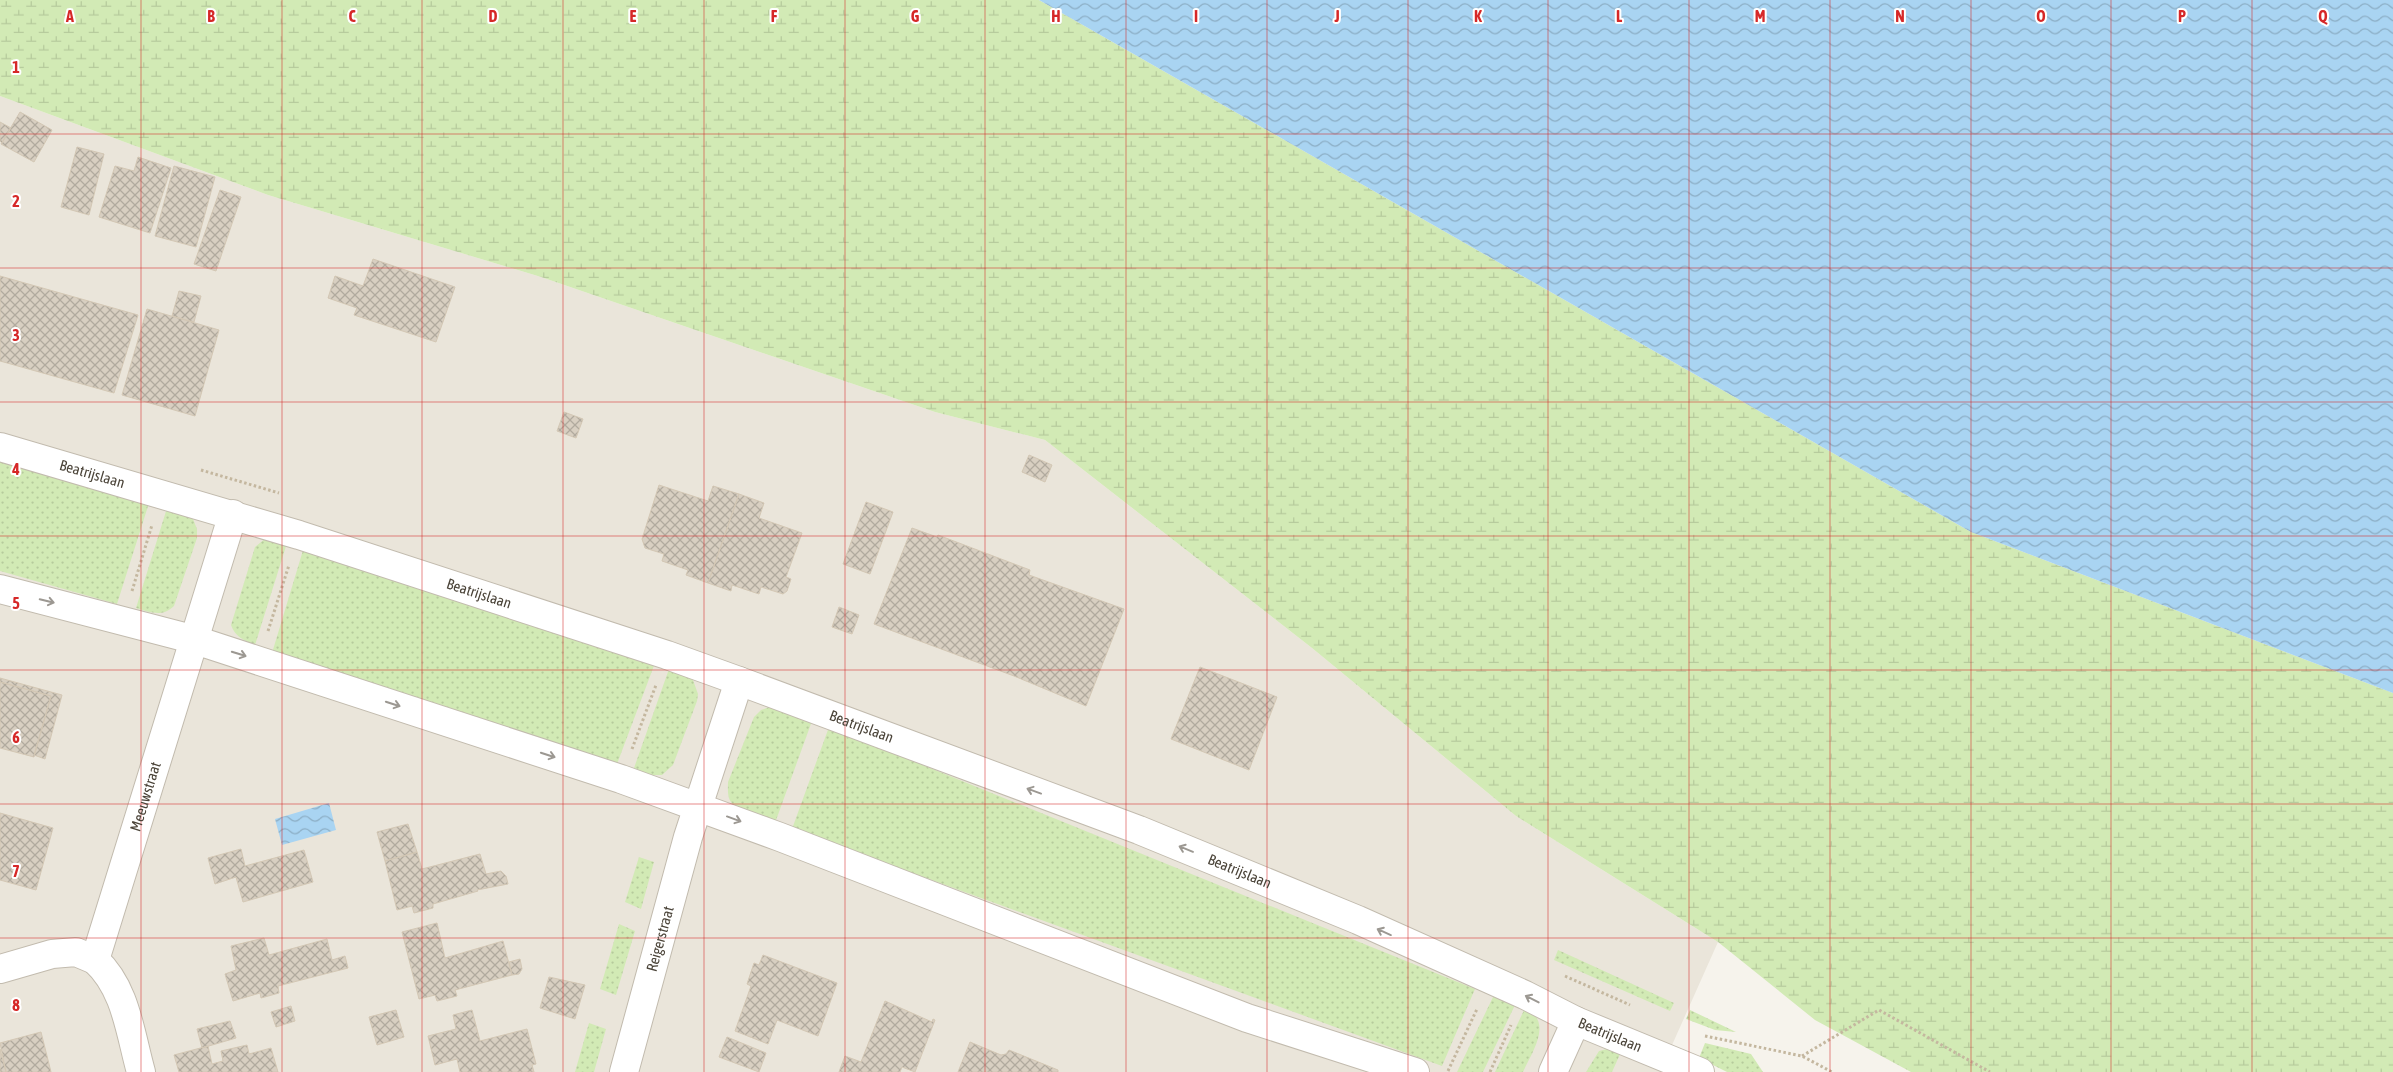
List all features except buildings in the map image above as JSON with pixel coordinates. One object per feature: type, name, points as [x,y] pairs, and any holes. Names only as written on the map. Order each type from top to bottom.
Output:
[{"type":"street","name":"Beatrijslaan","points":[[0,447],[233,514],[667,655],[739,681],[1139,830],[1358,920],[1576,1021],[1700,1072]]},
{"type":"street","name":"Meeuwstraat","points":[[95,960],[192,639],[233,514]]},
{"type":"street","points":[[0,589],[192,639],[621,779],[698,806],[1247,1018],[1416,1072]]},
{"type":"street","name":"Reigerstraat","points":[[624,1072],[698,806],[739,681]]},
{"type":"street","points":[[0,969],[52,954],[76,952],[95,960],[108,972],[120,994],[141,1072]]},
{"type":"street","points":[[1553,1072],[1576,1021]]},
{"type":"path","points":[[123,620],[162,494]]},
{"type":"path","points":[[259,660],[299,535]]},
{"type":"path","points":[[621,779],[667,655]]},
{"type":"path","points":[[1448,1072],[1491,980]]},
{"type":"path","points":[[1802,1056],[1879,1010],[1990,1072]]},
{"type":"path","points":[[1702,1036],[1802,1056],[1832,1072]]},
{"type":"shaded area","points":[[0,96],[268,195],[541,277],[935,412],[1045,440],[1312,648],[1516,816],[1718,942],[1660,1072],[0,1072]]},
{"type":"green space","points":[[0,0],[1039,0],[1971,532],[2393,693],[2393,1072],[1911,1072],[1815,1020],[1718,942],[1516,816],[1312,648],[1045,440],[935,412],[541,277],[268,195],[0,96]]},
{"type":"green space","points":[[0,461],[149,503],[117,604],[0,571]]},
{"type":"green space","points":[[167,508],[193,519],[197,529],[197,538],[174,606],[165,612],[156,613],[136,608]]},
{"type":"green space","points":[[266,538],[287,543],[255,645],[237,635],[231,625],[255,547]]},
{"type":"green space","points":[[304,547],[655,663],[617,764],[272,653]]},
{"type":"green space","points":[[669,669],[693,680],[698,694],[697,701],[673,765],[662,775],[649,775],[634,768]]},
{"type":"green space","points":[[772,706],[812,721],[775,823],[745,812],[734,805],[728,795],[728,782],[754,717],[761,710]]},
{"type":"green space","points":[[829,727],[1475,989],[1442,1066],[792,829]]},
{"type":"green space","points":[[639,857],[654,862],[641,909],[625,902]]},
{"type":"green space","points":[[619,924],[635,931],[616,995],[600,989]]},
{"type":"green space","points":[[1558,950],[1674,1003],[1670,1011],[1554,960]]},
{"type":"green space","points":[[1494,995],[1515,1005],[1483,1072],[1457,1072]]},
{"type":"green space","points":[[1525,1008],[1534,1014],[1538,1021],[1539,1029],[1538,1038],[1531,1056],[1523,1072],[1495,1072]]},
{"type":"green space","points":[[1690,1010],[1736,1032],[1715,1030],[1686,1019]]},
{"type":"green space","points":[[589,1023],[606,1029],[594,1072],[575,1072]]},
{"type":"green space","points":[[1705,1043],[1751,1054],[1763,1072],[1727,1072],[1699,1058]]},
{"type":"green space","points":[[1611,1048],[1621,1052],[1612,1072],[1586,1072],[1599,1051]]},
{"type":"water","points":[[1039,0],[2393,0],[2393,693],[1971,532]]},
{"type":"water","points":[[329,803],[336,830],[282,845],[275,819]]}]
